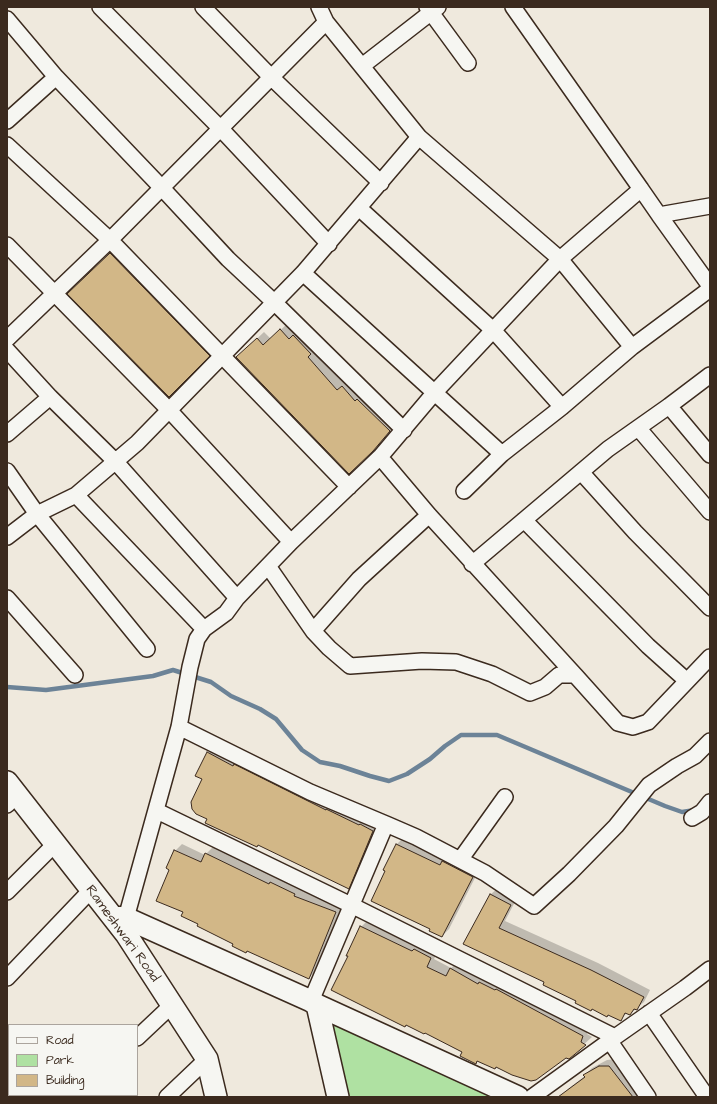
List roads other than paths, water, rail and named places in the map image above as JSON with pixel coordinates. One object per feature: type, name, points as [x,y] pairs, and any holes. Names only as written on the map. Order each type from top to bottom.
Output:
[{"type":"street","points":[[100,7],[222,129],[329,244]]},
{"type":"street","points":[[203,7],[380,183]]},
{"type":"street","points":[[318,7],[326,22],[419,137],[560,259],[632,347]]},
{"type":"street","points":[[464,491],[502,454],[562,407],[632,347],[710,288],[513,7]]},
{"type":"street","points":[[362,66],[432,9],[468,63]]},
{"type":"street","points":[[7,19],[56,77],[228,259],[404,430]]},
{"type":"street","points":[[7,339],[55,294],[222,129],[326,22]]},
{"type":"street","points":[[7,121],[56,77]]},
{"type":"street","points":[[7,537],[37,514],[76,495],[137,443],[303,273],[419,137]]},
{"type":"street","points":[[7,145],[110,240],[348,487]]},
{"type":"street","points":[[518,1097],[314,1003],[119,917],[157,811],[179,727],[188,675],[198,640],[204,629],[226,613],[237,598],[291,542],[380,457],[435,392],[560,259],[641,189]]},
{"type":"street","points":[[659,215],[710,206]]},
{"type":"street","points":[[359,208],[493,330],[562,407]]},
{"type":"street","points":[[7,244],[169,410],[291,542]]},
{"type":"street","points":[[303,273],[502,454]]},
{"type":"street","points":[[7,350],[50,397],[115,461],[237,598]]},
{"type":"street","points":[[472,564],[608,450],[710,375]]},
{"type":"street","points":[[7,434],[50,397]]},
{"type":"street","points":[[669,406],[710,455]]},
{"type":"street","points":[[638,429],[710,512]]},
{"type":"street","points":[[380,457],[472,564],[618,723],[634,727],[648,722],[710,657]]},
{"type":"street","points":[[7,471],[37,514],[148,649]]},
{"type":"street","points":[[581,472],[635,532],[710,608]]},
{"type":"street","points":[[76,495],[204,629]]},
{"type":"street","points":[[313,631],[359,578],[429,515]]},
{"type":"street","points":[[524,520],[648,646],[687,681]]},
{"type":"street","points":[[268,566],[313,631],[329,648],[350,666],[422,661],[456,662],[492,674],[530,693],[545,687],[559,675],[575,675]]},
{"type":"street","points":[[7,598],[76,675]]},
{"type":"street","points":[[179,727],[310,792],[416,837],[485,873],[534,906],[569,874],[616,826],[649,785],[695,756],[710,741]]},
{"type":"street","name":"Rameshwari Road","points":[[10,794],[56,843],[92,890],[119,917],[126,934],[207,1059],[216,1097]]},
{"type":"street","points":[[460,860],[505,797]]},
{"type":"street","points":[[157,811],[351,905],[612,1038],[648,1097]]},
{"type":"street","points":[[338,1097],[314,1003],[351,905],[386,824]]},
{"type":"street","points":[[7,892],[56,843]]},
{"type":"street","points":[[7,978],[92,890]]},
{"type":"street","points":[[532,1097],[710,969]]},
{"type":"street","points":[[138,1037],[172,1005]]},
{"type":"street","points":[[649,1013],[707,1097]]},
{"type":"street","points":[[167,1097],[207,1059]]},
{"type":"waterway","points":[[7,687],[46,690],[153,676],[173,670],[211,682],[231,696],[260,709],[276,719],[302,750],[320,762],[340,766],[370,776],[389,781],[407,774],[430,759],[461,735],[497,735],[665,806],[682,812],[695,810]]}]
